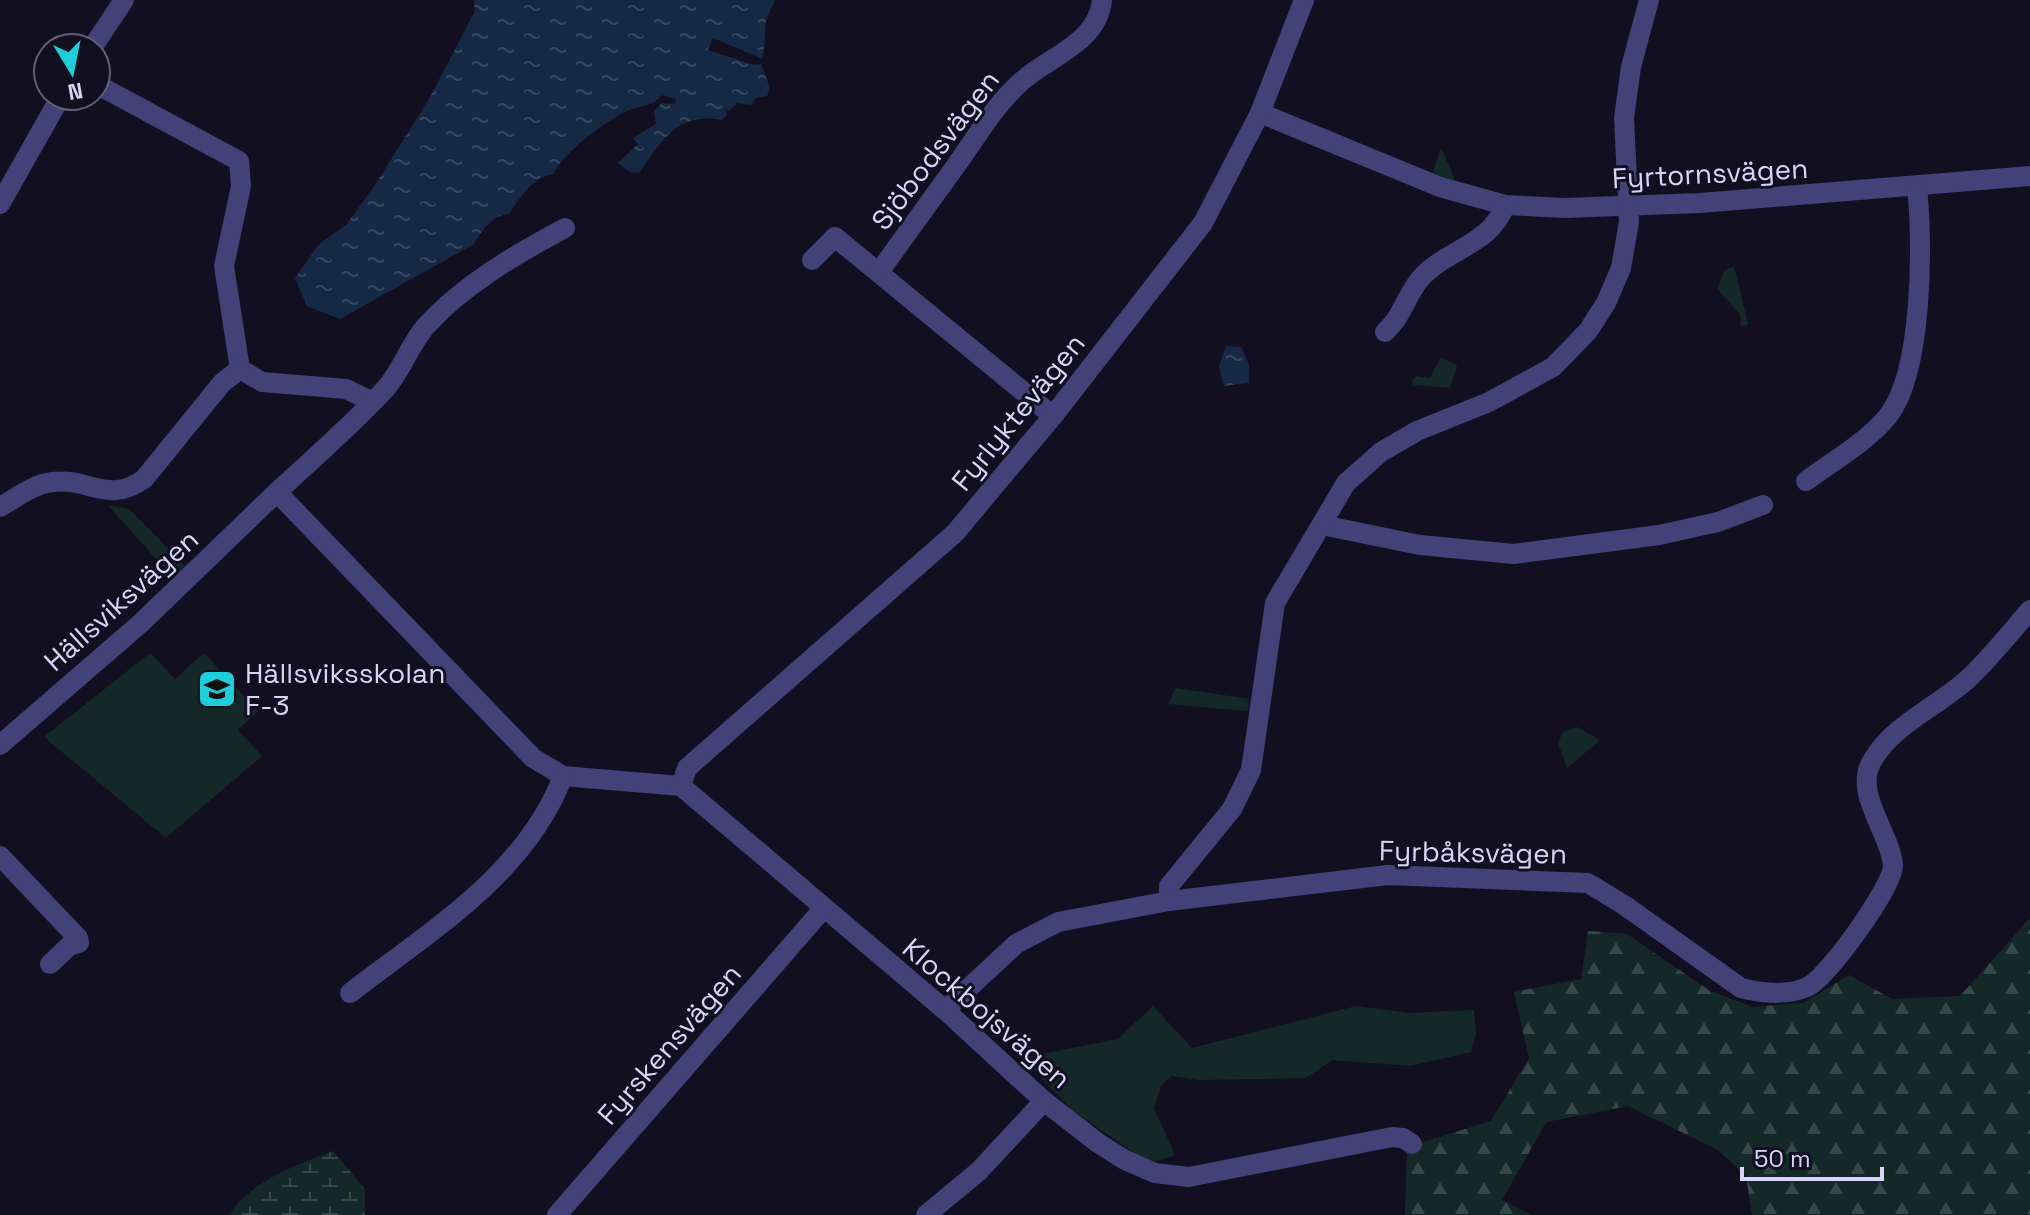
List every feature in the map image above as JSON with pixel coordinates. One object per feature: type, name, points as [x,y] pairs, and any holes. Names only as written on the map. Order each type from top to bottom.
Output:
[{"type":"street","points":[[103,32],[124,0]]},
{"type":"street","name":"Sjöbodsvägen","points":[[879,272],[995,108],[1022,80],[1071,48],[1093,27],[1100,15],[1102,0]]},
{"type":"street","name":"Fyrlyktevägen","points":[[681,786],[687,768],[955,533],[1053,416],[1203,223],[1260,113],[1304,0]]},
{"type":"street","points":[[1169,901],[1169,886],[1232,809],[1251,770],[1275,603],[1346,483],[1381,452],[1417,431],[1529,382],[1568,354],[1606,303],[1621,268],[1631,206],[1624,118],[1631,67],[1649,0]]},
{"type":"street","points":[[112,93],[239,161],[241,186],[224,266],[240,369]]},
{"type":"street","points":[[0,204],[52,112]]},
{"type":"street","name":"Fyrtornsvägen","points":[[1260,113],[1440,187],[1505,205],[1631,206],[1917,187],[2030,176]]},
{"type":"street","points":[[1806,481],[1889,415],[1897,395],[1916,333],[1920,273],[1917,187]]},
{"type":"street","points":[[1385,332],[1398,321],[1420,280],[1478,239],[1501,217],[1505,205]]},
{"type":"street","name":"Hällsviksvägen","points":[[0,745],[141,623],[373,402],[399,373],[424,328],[441,311],[530,247],[565,228]]},
{"type":"street","name":"Sjöbodsvägen","points":[[812,260],[835,237],[1053,416]]},
{"type":"street","points":[[240,369],[262,382],[346,389],[373,402]]},
{"type":"street","points":[[0,507],[52,482],[103,491],[133,487],[144,479],[222,383],[240,369]]},
{"type":"street","points":[[277,492],[533,758],[563,776],[681,786]]},
{"type":"street","points":[[1322,525],[1420,545],[1514,554],[1659,535],[1718,522],[1763,505]]},
{"type":"street","name":"Fyrbåksvägen","points":[[945,1010],[997,958],[1036,932],[1081,916],[1169,901],[1388,875],[1577,882],[1599,888],[1741,988],[1759,993],[1808,987],[1825,974],[1842,954],[1892,876],[1891,854],[1866,788],[1872,760],[1895,735],[1967,679],[2030,610]]},
{"type":"street","points":[[350,993],[463,907],[527,844],[553,802],[563,776]]},
{"type":"street","name":"Klockbojsvägen","points":[[681,786],[945,1010],[1044,1101],[1125,1160],[1176,1178],[1199,1177],[1392,1137],[1403,1138],[1412,1144]]},
{"type":"street","points":[[0,856],[78,938],[79,943],[69,946],[50,964]]},
{"type":"street","name":"Fyrskensvägen","points":[[557,1215],[823,909]]},
{"type":"street","points":[[926,1215],[979,1171],[1044,1101]]},
{"type":"green space","points":[[1441,148],[1454,177],[1453,181],[1432,175]]},
{"type":"green space","points":[[1734,266],[1748,324],[1741,326],[1740,314],[1717,289],[1724,271]]},
{"type":"green space","points":[[1441,357],[1457,366],[1450,388],[1414,385],[1412,381],[1416,376],[1430,378]]},
{"type":"green space","points":[[108,505],[129,509],[185,566],[173,578]]},
{"type":"green space","points":[[150,653],[175,679],[204,653],[258,711],[238,730],[262,756],[166,838],[44,737]]},
{"type":"green space","points":[[1176,688],[1249,699],[1248,711],[1168,704]]},
{"type":"green space","points":[[1577,727],[1600,740],[1567,768],[1558,743],[1563,732]]},
{"type":"green space","points":[[2030,918],[2030,1215],[1752,1215],[1746,1176],[1718,1150],[1628,1106],[1546,1122],[1502,1200],[1532,1215],[1405,1215],[1407,1147],[1491,1121],[1529,1058],[1514,992],[1581,979],[1588,931],[1627,934],[1710,991],[1753,1007],[1803,1003],[1849,975],[1892,999],[1960,996]]},
{"type":"green space","points":[[1153,1006],[1192,1048],[1356,1006],[1409,1013],[1474,1010],[1476,1033],[1471,1052],[1410,1066],[1332,1060],[1306,1078],[1199,1080],[1171,1076],[1161,1086],[1154,1108],[1175,1155],[1157,1161],[1143,1159],[1072,1110],[1022,1058],[1118,1039]]},
{"type":"green space","points":[[333,1151],[365,1189],[365,1215],[229,1215],[262,1183]]},
{"type":"water","points":[[474,0],[775,0],[766,20],[763,59],[713,38],[708,50],[754,65],[761,64],[770,88],[767,96],[756,98],[751,105],[737,103],[729,111],[725,109],[727,115],[722,120],[693,120],[682,125],[664,140],[639,173],[630,172],[618,163],[638,144],[633,138],[656,124],[654,111],[662,103],[675,104],[676,99],[662,95],[653,103],[625,112],[577,146],[554,174],[534,183],[509,214],[493,220],[474,244],[340,319],[307,306],[295,278],[318,245],[347,224],[377,182],[429,99],[475,11]]},
{"type":"water","points":[[1226,346],[1241,347],[1249,364],[1249,383],[1224,386],[1219,366]]},
{"type":"place","name":"Hällsviksskolan F-3","points":[[217,689]]}]
